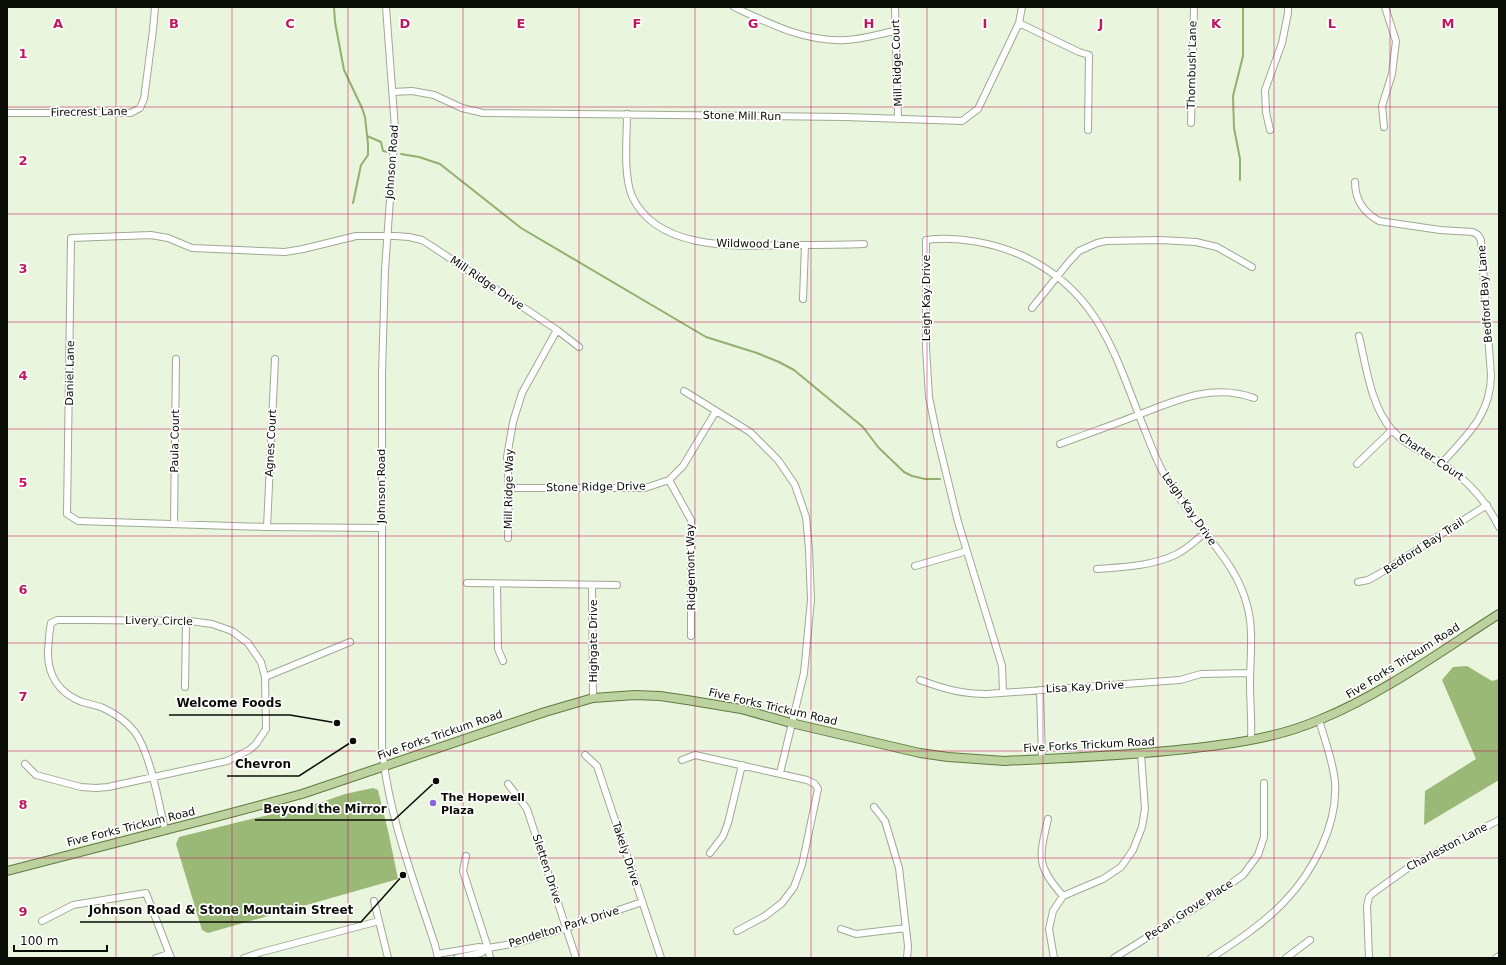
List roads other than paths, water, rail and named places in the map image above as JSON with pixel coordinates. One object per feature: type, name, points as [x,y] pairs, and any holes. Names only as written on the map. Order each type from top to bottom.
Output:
[{"type":"main road","name":"Five Forks Trickum Road","points":[[7,871],[302,794],[538,714],[593,698],[636,695],[660,696],[741,709],[920,753],[948,757],[1005,761],[1141,754],[1218,746],[1276,734],[1319,720],[1348,707],[1382,688],[1499,614]]},
{"type":"street","name":"Firecrest Lane","points":[[7,113],[131,113],[140,108],[145,92],[153,30],[154,7]]},
{"type":"street","name":"Johnson Road","points":[[386,7],[393,92],[395,140],[385,270],[382,374],[382,737],[384,766],[403,846],[438,956]]},
{"type":"street","points":[[734,7],[790,32],[810,38],[846,40],[895,31]]},
{"type":"street","name":"Mill Ridge Court","points":[[895,7],[898,118]]},
{"type":"street","name":"Stone Mill Run","points":[[393,92],[423,92],[434,95],[462,108],[482,113],[898,118],[962,121],[978,109],[1019,23],[1022,7]]},
{"type":"street","name":"Thornbush Lane","points":[[1191,123],[1194,7]]},
{"type":"street","points":[[1270,130],[1264,90],[1282,43],[1288,7]]},
{"type":"street","points":[[1384,127],[1382,106],[1392,74],[1396,41],[1385,7]]},
{"type":"street","points":[[1019,23],[1079,52],[1089,55],[1088,130]]},
{"type":"street","name":"Wildwood Lane","points":[[627,114],[628,181],[632,195],[639,208],[646,217],[657,225],[680,236],[707,243],[727,245],[864,244]]},
{"type":"street","name":"Bedford Bay Lane","points":[[1355,182],[1355,193],[1358,201],[1373,217],[1379,221],[1440,230],[1473,232],[1478,235],[1481,240],[1490,394],[1480,418],[1442,463]]},
{"type":"street","name":"Daniel Lane","points":[[381,528],[267,527],[78,521],[67,514],[72,238],[151,235],[168,238],[192,248],[285,252],[356,236],[388,236]]},
{"type":"street","name":"Mill Ridge Drive","points":[[388,236],[409,237],[422,240],[557,330],[579,347]]},
{"type":"street","name":"Leigh Kay Drive","points":[[1004,692],[1002,666],[967,551],[936,436],[930,397],[926,347],[926,240],[938,239],[975,242],[999,247],[1029,259],[1057,276],[1084,302],[1093,313],[1114,351],[1138,415],[1163,472],[1182,503],[1234,573],[1246,599],[1250,618],[1251,740]]},
{"type":"street","points":[[1032,308],[1068,262],[1083,249],[1096,243],[1117,240],[1196,242],[1217,247],[1252,267]]},
{"type":"street","points":[[803,299],[805,245]]},
{"type":"street","name":"Mill Ridge Way","points":[[508,538],[509,488],[507,457],[513,422],[522,393],[557,330]]},
{"type":"street","name":"Charter Court","points":[[1358,336],[1376,404],[1384,420],[1405,442],[1442,463],[1464,478],[1487,505],[1499,526]]},
{"type":"street","name":"Paula Court","points":[[174,524],[176,359]]},
{"type":"street","name":"Agnes Court","points":[[267,527],[275,359]]},
{"type":"street","points":[[684,391],[750,432],[778,460],[795,486],[806,517],[811,600],[804,673],[791,722],[780,773]]},
{"type":"street","points":[[1060,444],[1188,396],[1200,393],[1237,392],[1254,398]]},
{"type":"street","name":"Stone Ridge Drive","points":[[509,488],[645,488],[669,480],[683,466],[716,411]]},
{"type":"street","points":[[1357,464],[1392,430]]},
{"type":"street","name":"Ridgemont Way","points":[[669,480],[691,520],[691,636]]},
{"type":"street","name":"Bedford Bay Trail","points":[[1358,582],[1368,580],[1379,574],[1487,505]]},
{"type":"street","points":[[1097,569],[1148,563],[1163,559],[1177,554],[1205,533]]},
{"type":"street","points":[[915,566],[967,551]]},
{"type":"street","points":[[467,583],[616,585]]},
{"type":"street","points":[[497,584],[498,649],[503,661]]},
{"type":"street","name":"Highgate Drive","points":[[592,585],[593,698]]},
{"type":"street","name":"Livery Circle","points":[[25,764],[36,775],[81,787],[96,788],[108,787],[152,777],[227,761],[249,750],[256,744],[266,729],[266,677],[261,662],[248,643],[238,635],[212,624],[186,621],[57,620],[51,623],[49,629],[48,661],[53,677],[63,691],[83,702],[102,707],[113,713],[135,731],[145,752],[152,777],[165,830]]},
{"type":"street","points":[[185,687],[186,621]]},
{"type":"street","points":[[266,677],[350,642]]},
{"type":"street","name":"Lisa Kay Drive","points":[[920,680],[947,690],[980,694],[1180,680],[1209,673],[1250,673]]},
{"type":"street","points":[[1040,690],[1042,759]]},
{"type":"street","points":[[1211,958],[1219,956],[1284,902],[1301,882],[1324,842],[1332,821],[1335,801],[1335,784],[1330,754],[1319,720]]},
{"type":"street","points":[[1054,958],[1049,929],[1053,911],[1063,896],[1103,879],[1120,867],[1133,850],[1142,827],[1145,809],[1141,754]]},
{"type":"street","name":"Takely Drive","points":[[586,755],[597,766],[661,958]]},
{"type":"street","points":[[682,760],[695,755],[780,773],[807,780],[815,784],[818,789],[802,865],[794,887],[782,903],[765,916],[737,931]]},
{"type":"street","points":[[710,853],[723,836],[728,823],[742,765]]},
{"type":"street","name":"Pecan Grove Place","points":[[1114,958],[1206,901],[1243,875],[1258,855],[1264,837],[1264,783]]},
{"type":"street","name":"Sletten Drive","points":[[508,784],[527,809],[576,958]]},
{"type":"street","points":[[874,807],[885,821],[899,868],[908,946],[907,958]]},
{"type":"street","points":[[1048,819],[1041,850],[1043,868],[1052,883],[1063,896]]},
{"type":"street","name":"Charleston Lane","points":[[1369,958],[1367,906],[1369,897],[1412,865],[1499,820]]},
{"type":"street","points":[[466,856],[463,871],[490,958]]},
{"type":"street","points":[[42,921],[73,906],[146,893],[169,956],[156,958]]},
{"type":"street","points":[[374,902],[388,958]]},
{"type":"street","name":"Pendelton Park Drive","points":[[438,956],[479,947],[488,948],[517,942],[566,928],[642,902]]},
{"type":"street","points":[[244,958],[379,921]]},
{"type":"street","points":[[841,929],[856,934],[906,928]]},
{"type":"street","points":[[1288,958],[1310,940]]},
{"type":"street","points":[[457,958],[481,953],[488,948]]},
{"type":"waterway","points":[[334,7],[335,22],[344,70],[365,117],[368,144],[368,155],[361,165],[353,203]]},
{"type":"waterway","points":[[1240,180],[1240,159],[1234,128],[1233,96],[1243,56],[1243,7]]},
{"type":"waterway","points":[[367,136],[381,142],[383,151],[388,152]]},
{"type":"waterway","points":[[401,154],[419,157],[440,164],[521,228],[706,337],[757,353],[794,370],[863,427],[878,447],[904,472],[912,476],[925,479],[940,479]]},
{"type":"place","name":"Welcome Foods","points":[[337,723]]},
{"type":"place","name":"Chevron","points":[[353,741]]},
{"type":"place","name":"Beyond the Mirror","points":[[436,781]]},
{"type":"place","name":"The Hopewell Plaza","points":[[433,803]]},
{"type":"place","name":"Johnson Road & Stone Mountain Street","points":[[403,875]]}]
